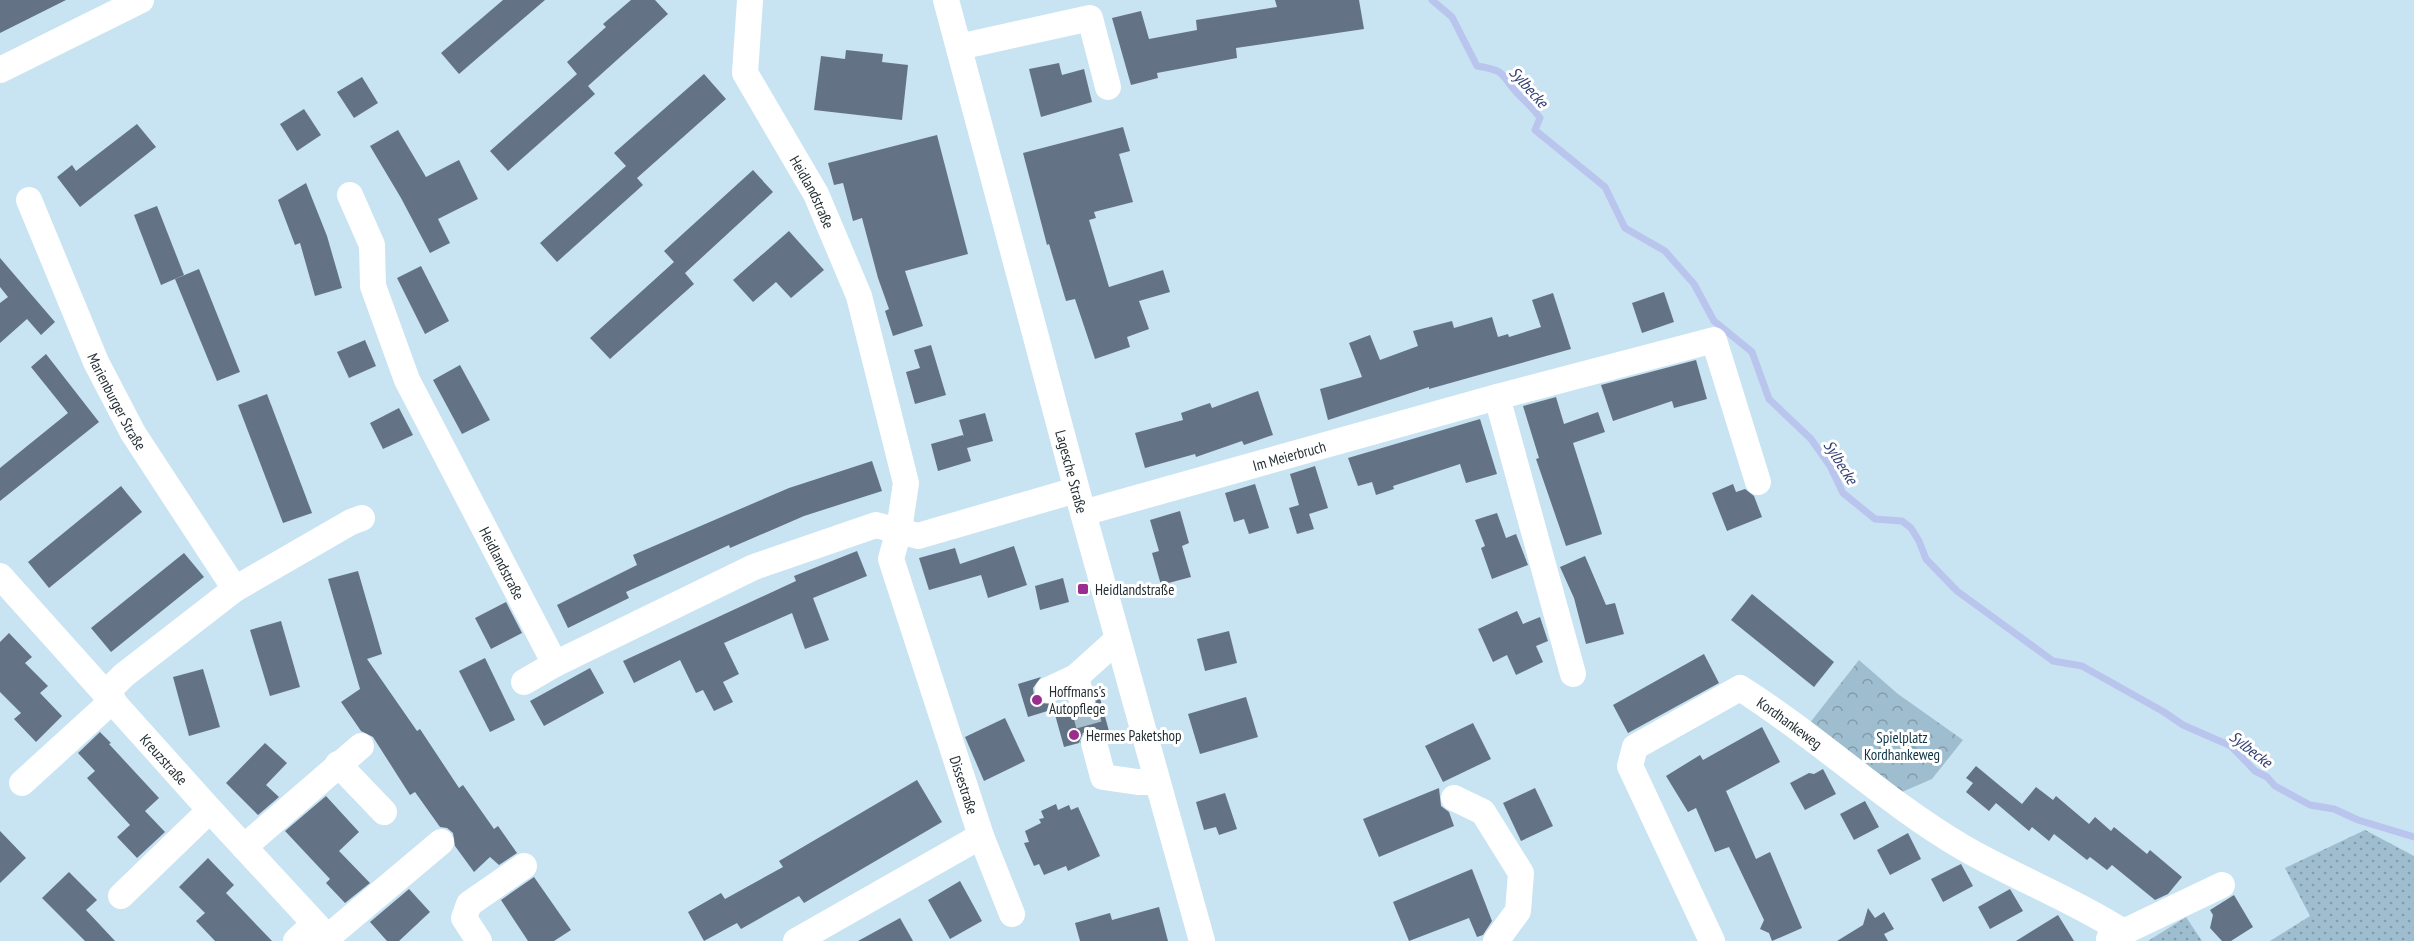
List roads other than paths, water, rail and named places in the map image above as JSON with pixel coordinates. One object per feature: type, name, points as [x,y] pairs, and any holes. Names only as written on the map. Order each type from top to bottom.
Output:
[{"type":"street","points":[[0,70],[141,0]]},
{"type":"street","name":"Heidlandstraße","points":[[750,0],[744,73],[816,194],[859,296],[906,483],[899,530]]},
{"type":"street","name":"Lagesche Straße","points":[[946,0],[1079,501],[1202,941]]},
{"type":"street","points":[[959,47],[1090,18],[1108,87]]},
{"type":"street","name":"Heidlandstraße","points":[[350,195],[372,245],[374,286],[407,380],[555,664]]},
{"type":"street","name":"Marienburger Straße","points":[[29,200],[96,362],[133,433],[235,589]]},
{"type":"street","name":"Im Meierbruch","points":[[1079,501],[1497,397],[1714,340],[1758,482]]},
{"type":"street","points":[[1497,397],[1574,674]]},
{"type":"street","points":[[524,682],[555,664],[754,567],[876,525],[918,536],[1079,501]]},
{"type":"street","points":[[22,783],[109,696],[124,675],[235,589],[351,522],[362,518]]},
{"type":"street","name":"Dissestraße","points":[[899,530],[891,559],[981,836],[1012,914]]},
{"type":"street","name":"Kreuzstraße","points":[[4,588],[109,696],[324,934]]},
{"type":"street","points":[[1048,690],[1079,688],[1117,640]]},
{"type":"street","name":"Kordhankeweg","points":[[1712,941],[1630,766],[1635,747],[1740,688],[1774,710],[1912,813],[1964,848],[2086,908],[2114,936]]},
{"type":"street","points":[[1094,743],[1103,777],[1157,782]]},
{"type":"street","points":[[244,847],[361,746]]},
{"type":"street","points":[[338,765],[384,812]]},
{"type":"street","points":[[1454,798],[1483,812],[1521,873],[1518,911],[1496,941]]},
{"type":"street","points":[[121,896],[210,810]]},
{"type":"street","points":[[796,941],[981,836]]},
{"type":"street","points":[[296,941],[324,934],[441,842]]},
{"type":"street","points":[[479,941],[464,918],[469,904],[524,866]]},
{"type":"street","points":[[2114,936],[2222,885]]},
{"type":"waterway","name":"Sylbecke","points":[[1432,0],[1452,17],[1477,66],[1502,74],[1537,114],[1540,118],[1535,130],[1605,187],[1625,228],[1665,251],[1694,284],[1714,321],[1752,352],[1769,399],[1811,439],[1830,466],[1843,493],[1875,519],[1902,521],[1911,528],[1926,559],[1957,591],[2053,661],[2082,666],[2183,725],[2231,746],[2255,771],[2267,777],[2275,786],[2310,805],[2334,809],[2358,820],[2414,837]]},
{"type":"tunnel","points":[[1082,700],[1094,743]]},
{"type":"place","name":"Heidlandstraße","points":[[1083,589]]},
{"type":"place","name":"Hoffmans's Autopflege","points":[[1037,700]]},
{"type":"place","name":"Hermes Paketshop","points":[[1074,735]]},
{"type":"park label","name":"Spielplatz Kordhankeweg","points":[[1902,746]]}]
